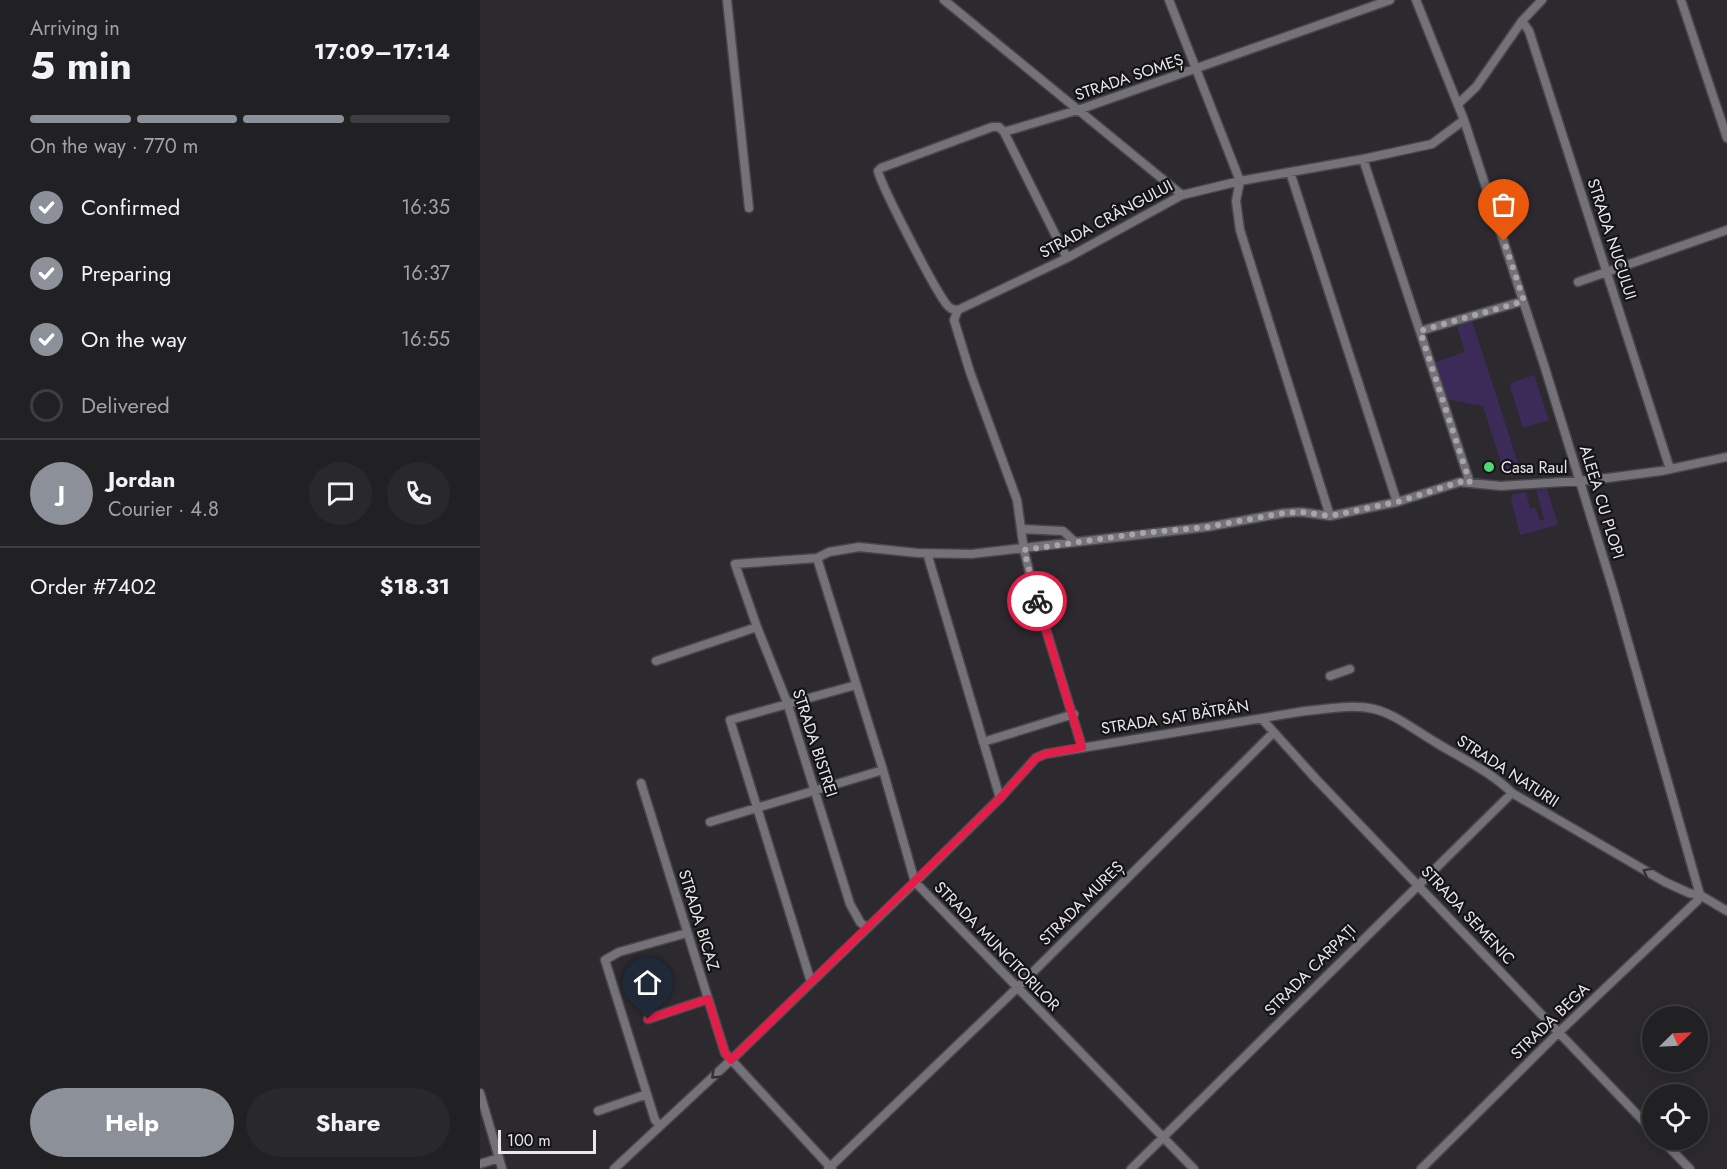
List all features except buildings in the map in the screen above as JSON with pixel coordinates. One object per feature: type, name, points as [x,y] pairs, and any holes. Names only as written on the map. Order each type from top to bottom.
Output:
[{"type":"street","points":[[726,0],[749,208]]},
{"type":"street","points":[[944,0],[1182,195]]},
{"type":"street","points":[[1169,0],[1240,182],[1236,201],[1240,230],[1330,516]]},
{"type":"street","name":"STRADA SOMEȘ","points":[[958,310],[950,308],[940,295],[899,217],[879,171],[881,168],[992,127],[999,127],[1004,132],[1078,110],[1390,0]]},
{"type":"street","name":"ALEEA CU PLOPI","points":[[1416,0],[1464,120],[1524,301],[1580,481],[1700,895]]},
{"type":"street","points":[[1458,104],[1476,87],[1522,21],[1542,0]]},
{"type":"street","points":[[1681,0],[1727,138]]},
{"type":"street","name":"STRADA NUCULUI","points":[[1522,21],[1529,31],[1670,469]]},
{"type":"street","name":"STRADA CRÂNGULUI","points":[[958,310],[1067,258],[1182,195],[1432,144],[1464,120]]},
{"type":"street","points":[[1004,132],[1067,258]]},
{"type":"street","points":[[1363,159],[1470,483]]},
{"type":"street","points":[[1290,172],[1397,502]]},
{"type":"street","points":[[1578,282],[1727,230]]},
{"type":"street","points":[[1420,331],[1524,301]]},
{"type":"street","points":[[958,310],[954,320],[970,372],[1017,500],[1024,550],[1033,587],[1074,714],[1082,747]]},
{"type":"street","points":[[817,558],[829,552],[859,547],[971,554],[1024,550],[1207,527],[1284,513],[1301,512],[1330,516],[1397,502],[1460,482],[1501,486],[1580,481],[1670,469],[1727,457]]},
{"type":"street","points":[[1022,529],[1063,531],[1075,542]]},
{"type":"street","points":[[927,553],[1000,798]]},
{"type":"street","name":"STRADA BISTREI","points":[[817,558],[735,564],[757,627],[788,702],[850,904],[860,922],[867,928]]},
{"type":"street","name":"STRADA MUNCITORILOR","points":[[817,558],[915,882],[1194,1169]]},
{"type":"street","points":[[656,661],[757,627]]},
{"type":"street","points":[[1330,676],[1350,669]]},
{"type":"street","points":[[811,982],[730,720],[856,684]]},
{"type":"street","name":"STRADA NATURII","points":[[1262,719],[1339,708],[1375,709],[1436,743],[1506,787],[1512,794],[1665,882],[1689,893],[1700,895],[1727,911]]},
{"type":"street","points":[[983,742],[1074,714]]},
{"type":"street","name":"STRADA SAT BĂTRÂN","points":[[614,1169],[731,1060],[915,882],[1000,798],[1036,758],[1082,747],[1262,719]]},
{"type":"street","name":"STRADA SEMENIC","points":[[1262,719],[1642,1120]]},
{"type":"street","name":"STRADA MUREȘ","points":[[830,1168],[1017,988],[1273,733]]},
{"type":"street","points":[[710,822],[883,770]]},
{"type":"street","name":"STRADA BICAZ","points":[[641,783],[725,1053],[830,1168]]},
{"type":"street","name":"STRADA CARPAȚI","points":[[1131,1169],[1512,794]]},
{"type":"street","name":"STRADA BEGA","points":[[1421,1169],[1558,1033],[1698,900],[1700,895]]},
{"type":"street","points":[[660,1126],[655,1120],[605,960],[619,952],[687,933]]},
{"type":"street","points":[[648,1019],[708,999]]},
{"type":"street","points":[[480,1094],[502,1169]]},
{"type":"street","points":[[598,1111],[647,1094]]},
{"type":"street","points":[[1672,1150],[1690,1169]]},
{"type":"street","points":[[480,1164],[498,1158]]},
{"type":"shaded area","points":[[1472,321],[1522,475],[1505,476],[1483,406],[1445,399],[1433,363],[1465,352],[1457,326]]},
{"type":"shaded area","points":[[1534,375],[1549,420],[1523,428],[1510,387],[1511,383]]},
{"type":"shaded area","points":[[1547,488],[1558,525],[1520,535],[1511,500],[1513,494],[1526,492],[1530,508],[1535,507],[1540,521],[1544,519],[1536,490]]},
{"type":"way so far","points":[[1037,601],[1024,550],[1142,533],[1207,527],[1284,513],[1301,512],[1330,516],[1397,502],[1460,482],[1470,483],[1420,331],[1524,301],[1504,241]]},
{"type":"place","name":"Casa Raul","points":[[1489,467]]},
{"type":"route","points":[[648,1019],[708,999],[725,1053],[731,1060],[1000,798],[1036,758],[1082,747],[1074,714],[1037,601]]}]
